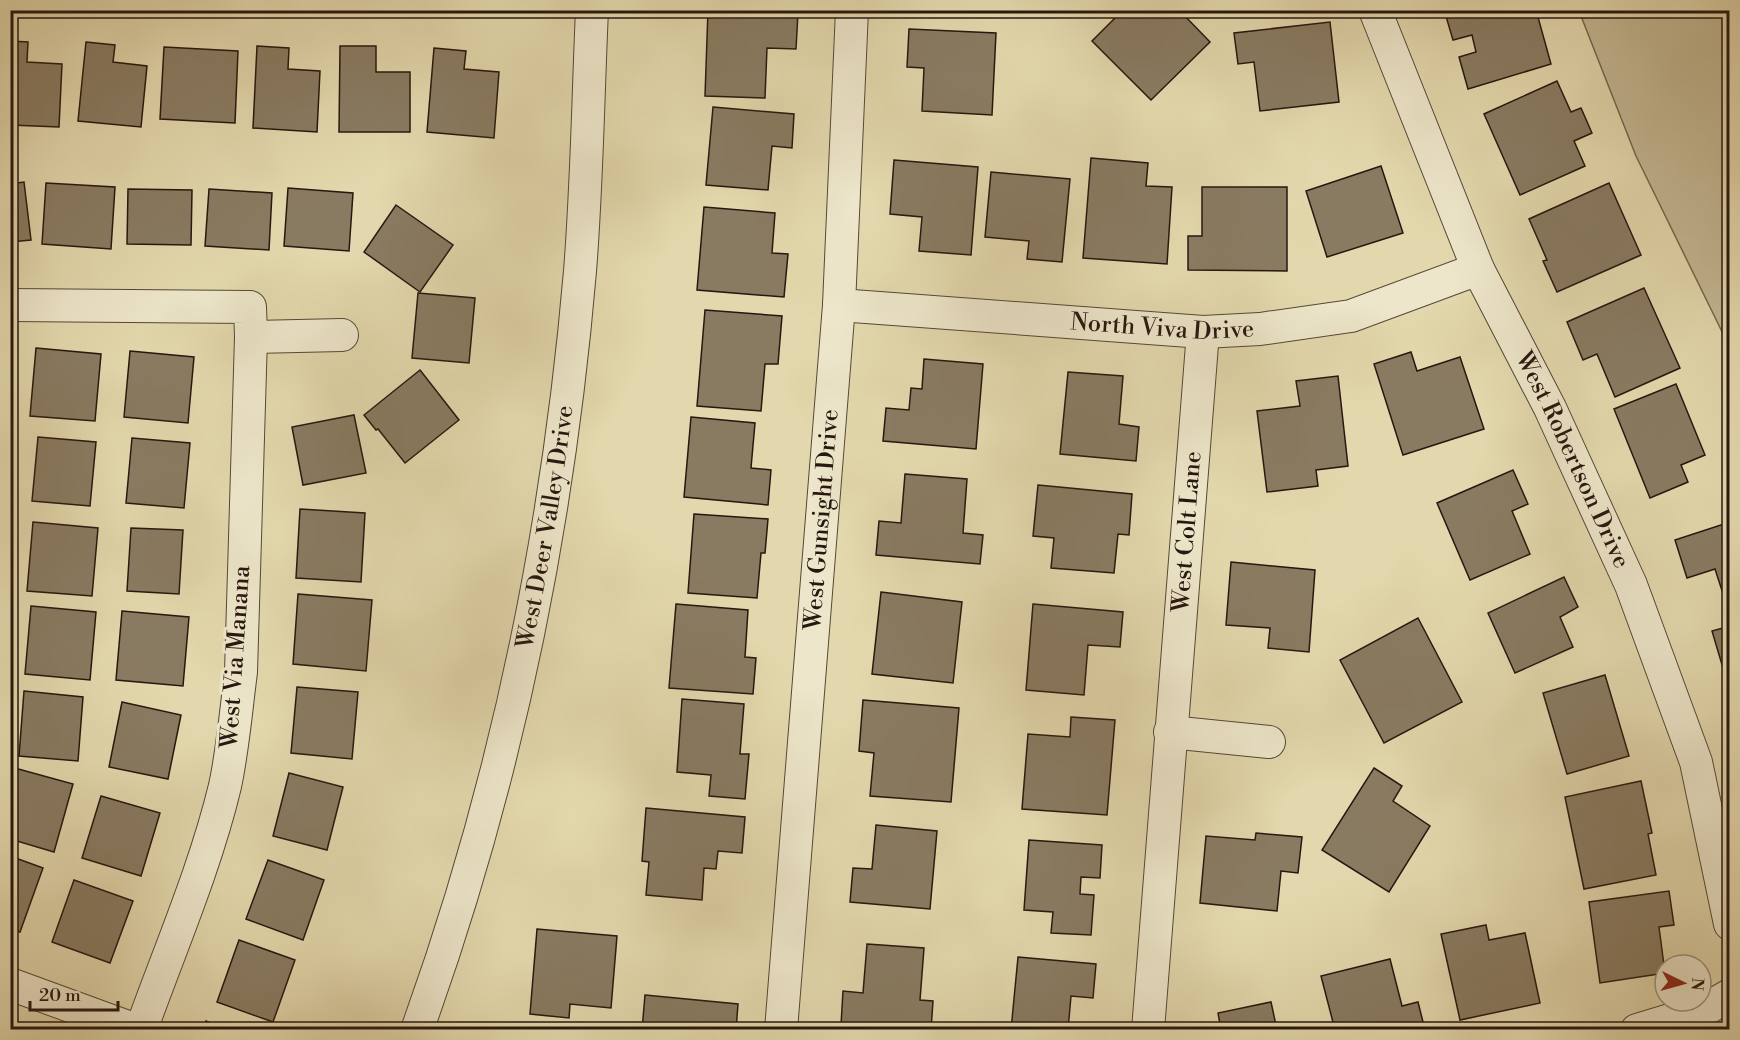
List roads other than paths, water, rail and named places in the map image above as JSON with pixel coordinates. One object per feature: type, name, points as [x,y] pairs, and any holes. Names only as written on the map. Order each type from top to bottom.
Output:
[{"type":"street","name":"West Deer Valley Drive","points":[[417,1029],[465,888],[490,794],[512,702],[548,519],[562,426],[579,271],[592,10]]},
{"type":"street","name":"West Gunsight Drive","points":[[781,1029],[839,305],[852,10]]},
{"type":"street","name":"West Robertson Drive","points":[[1375,10],[1478,269],[1550,408],[1630,585],[1696,762],[1730,924]]},
{"type":"street","name":"North Viva Drive","points":[[839,305],[1203,332],[1260,329],[1351,315],[1478,269]]},
{"type":"street","points":[[10,305],[251,322],[342,335]]},
{"type":"street","name":"West Via Manana","points":[[141,1029],[208,844],[225,784],[241,672],[251,322]]},
{"type":"street","name":"West Colt Lane","points":[[1148,1029],[1203,332]]},
{"type":"street","points":[[1170,732],[1269,742]]},
{"type":"street","points":[[10,984],[136,1029]]},
{"type":"street","points":[[1637,1029],[1706,1009],[1730,995]]}]
